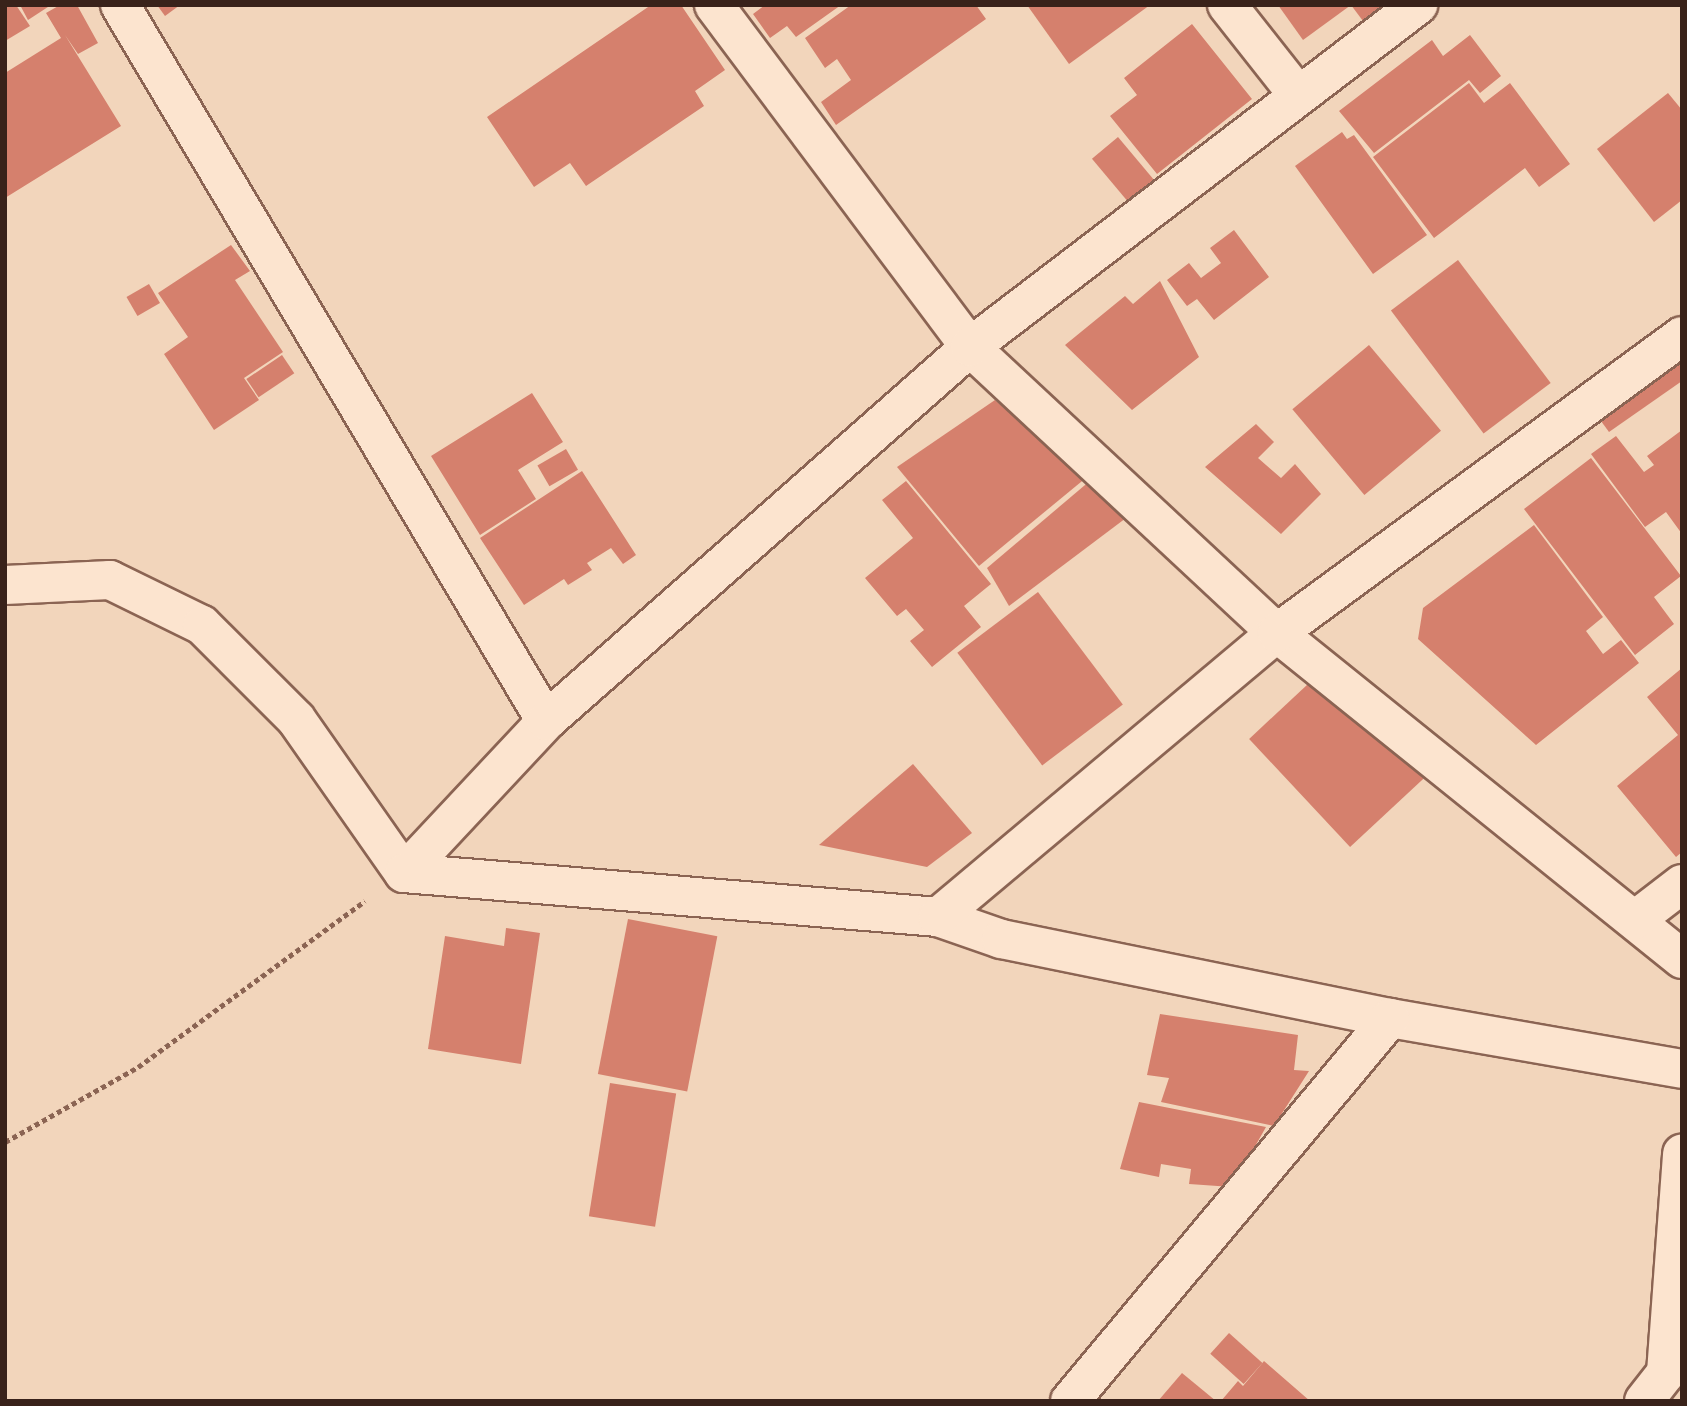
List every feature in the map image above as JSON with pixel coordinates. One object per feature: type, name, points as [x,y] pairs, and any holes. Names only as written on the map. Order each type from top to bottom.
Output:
[{"type":"street","points":[[120,5],[547,721]]},
{"type":"street","points":[[714,5],[970,347],[1277,632],[1682,959]]},
{"type":"street","points":[[1227,5],[1298,95]]},
{"type":"street","points":[[404,873],[547,721],[970,347],[1418,5]]},
{"type":"street","points":[[938,917],[1277,632],[1682,335]]},
{"type":"street","points":[[5,585],[110,580],[202,625],[296,719],[404,873]]},
{"type":"street","points":[[404,873],[938,917],[1001,939],[1390,1018],[1682,1069]]},
{"type":"street","points":[[1635,920],[1682,884]]},
{"type":"street","points":[[1070,1401],[1390,1018]]},
{"type":"street","points":[[1664,1386],[1682,1153]]},
{"type":"path","points":[[5,1142],[138,1067],[404,873]]},
{"type":"building","points":[[5,5],[16,5],[30,26],[5,41]]},
{"type":"building","points":[[20,5],[51,5],[28,20]]},
{"type":"building","points":[[60,5],[77,5],[98,43],[78,54],[65,35],[121,126],[5,198],[5,73],[61,38],[46,13]]},
{"type":"building","points":[[157,5],[180,5],[165,16]]},
{"type":"building","points":[[651,5],[681,5],[725,70],[695,91],[704,106],[586,186],[570,163],[534,187],[487,117]]},
{"type":"building","points":[[765,5],[841,5],[796,37],[787,26],[770,38],[753,14]]},
{"type":"building","points":[[851,5],[976,5],[986,19],[836,125],[821,102],[851,80],[837,59],[825,68],[805,38]]},
{"type":"building","points":[[1027,5],[1150,5],[1069,64]]},
{"type":"building","points":[[1278,5],[1351,5],[1303,40]]},
{"type":"building","points":[[1351,5],[1402,5],[1369,29]]},
{"type":"building","points":[[1192,24],[1252,99],[1157,174],[1110,116],[1137,95],[1124,78]]},
{"type":"building","points":[[1470,35],[1501,76],[1480,93],[1469,80],[1374,153],[1339,111],[1432,40],[1443,56]]},
{"type":"building","points":[[1469,83],[1484,103],[1510,83],[1570,164],[1539,187],[1525,168],[1434,238],[1373,157]]},
{"type":"building","points":[[1668,93],[1682,110],[1682,200],[1654,222],[1597,149]]},
{"type":"building","points":[[1342,132],[1347,139],[1354,135],[1427,235],[1373,274],[1295,166]]},
{"type":"building","points":[[1118,137],[1157,183],[1131,205],[1092,159]]},
{"type":"building","points":[[1234,230],[1269,277],[1214,320],[1197,299],[1187,306],[1167,280],[1189,263],[1201,278],[1221,263],[1210,248]]},
{"type":"building","points":[[231,245],[250,271],[235,280],[283,352],[244,378],[259,400],[214,430],[164,354],[188,337],[158,293]]},
{"type":"building","points":[[1458,260],[1551,383],[1484,434],[1391,311]]},
{"type":"building","points":[[1160,281],[1199,357],[1132,410],[1065,345],[1125,296],[1133,304]]},
{"type":"building","points":[[149,284],[160,303],[137,316],[126,297]]},
{"type":"building","points":[[1369,345],[1441,431],[1364,495],[1292,409]]},
{"type":"building","points":[[282,355],[294,373],[259,397],[246,379]]},
{"type":"building","points":[[1682,357],[1682,381],[1609,432],[1590,406]]},
{"type":"building","points":[[532,393],[563,442],[518,470],[536,499],[480,535],[431,456]]},
{"type":"building","points":[[995,400],[1087,477],[979,566],[897,467]]},
{"type":"building","points":[[1256,424],[1274,442],[1258,458],[1281,478],[1295,464],[1321,494],[1281,534],[1205,467]]},
{"type":"building","points":[[1682,430],[1682,534],[1666,512],[1645,527],[1591,454],[1616,436],[1644,472],[1654,465],[1647,456]]},
{"type":"building","points":[[566,449],[578,470],[549,486],[537,465]]},
{"type":"building","points":[[1591,458],[1681,576],[1654,597],[1674,624],[1635,655],[1524,509]]},
{"type":"building","points":[[582,471],[636,555],[623,564],[611,548],[587,563],[592,570],[568,585],[564,579],[524,605],[480,538]]},
{"type":"building","points":[[1098,474],[1134,512],[1009,606],[987,568]]},
{"type":"building","points":[[906,481],[991,584],[964,606],[981,627],[932,667],[910,641],[924,630],[906,609],[897,616],[865,578],[913,538],[882,500]]},
{"type":"building","points":[[1534,525],[1603,617],[1586,631],[1603,654],[1621,640],[1639,663],[1536,745],[1418,639],[1423,608]]},
{"type":"building","points":[[1038,592],[1123,705],[1042,765],[957,653]]},
{"type":"building","points":[[1682,668],[1682,852],[1676,857],[1617,786],[1678,735],[1647,697]]},
{"type":"building","points":[[1323,670],[1424,778],[1350,847],[1249,739]]},
{"type":"building","points":[[913,764],[972,833],[927,867],[819,845]]},
{"type":"building","points":[[628,919],[717,936],[687,1091],[598,1074]]},
{"type":"building","points":[[506,928],[540,933],[521,1064],[428,1049],[445,936],[504,946]]},
{"type":"building","points":[[1160,1014],[1298,1035],[1294,1070],[1309,1071],[1274,1126],[1161,1102],[1169,1078],[1147,1075]]},
{"type":"building","points":[[610,1083],[676,1093],[655,1227],[589,1216]]},
{"type":"building","points":[[1139,1102],[1266,1127],[1232,1187],[1189,1184],[1191,1169],[1161,1164],[1159,1177],[1120,1169]]},
{"type":"building","points":[[1229,1333],[1262,1363],[1244,1384],[1210,1354]]},
{"type":"building","points":[[1264,1361],[1310,1401],[1221,1401],[1238,1381],[1243,1386]]},
{"type":"building","points":[[1182,1373],[1216,1401],[1158,1401]]}]
